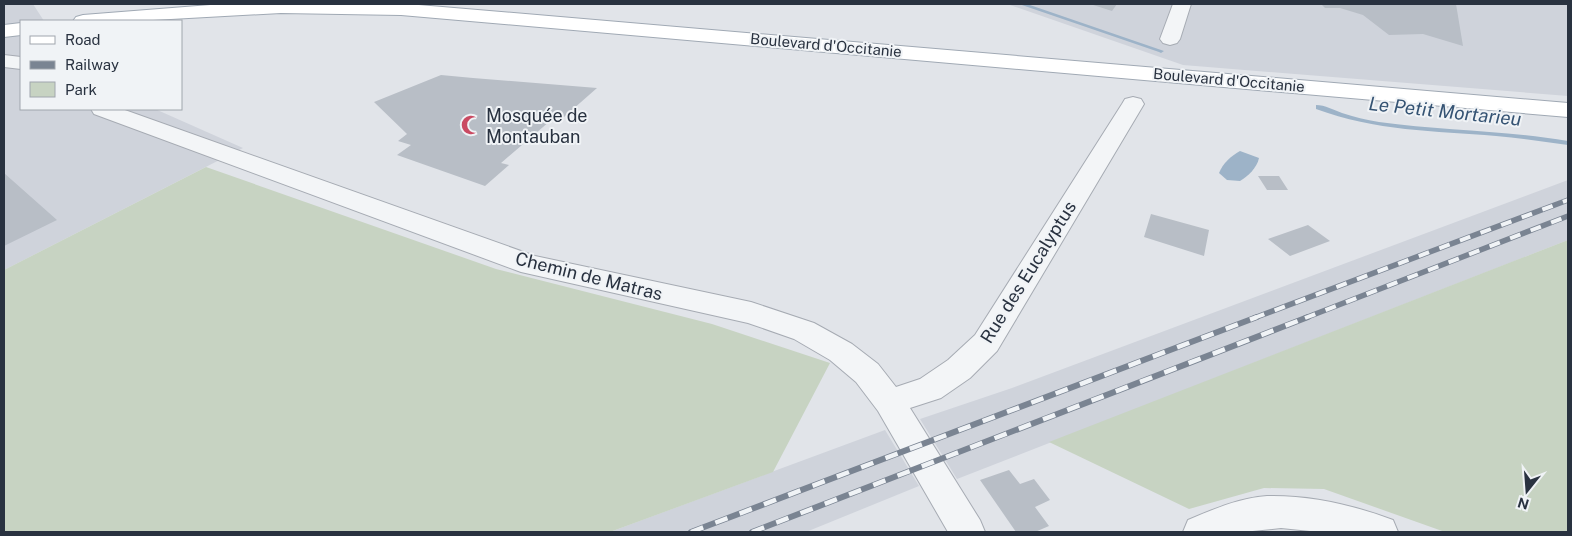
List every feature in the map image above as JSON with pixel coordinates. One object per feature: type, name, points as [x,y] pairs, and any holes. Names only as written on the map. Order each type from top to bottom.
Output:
[{"type":"main road","name":"Boulevard d'Occitanie","points":[[94,20],[253,8],[401,9],[1568,110]]},
{"type":"main road","points":[[4,31],[20,29]]},
{"type":"street","points":[[1170,40],[1182,4]]},
{"type":"street","points":[[4,61],[20,63]]},
{"type":"street","name":"Rue des Eucalyptus","points":[[889,402],[930,389],[958,369],[986,343],[1133,104]]},
{"type":"street","name":"Chemin de Matras","points":[[105,110],[531,265],[751,313],[804,331],[841,352],[867,373],[889,402],[968,532]]},
{"type":"street","points":[[1200,532],[1229,520],[1274,512],[1299,512],[1380,532]]},
{"type":"shaded area","points":[[4,4],[33,4],[43,20],[20,20],[20,110],[157,110],[243,148],[4,270]]},
{"type":"shaded area","points":[[1007,4],[1568,4],[1568,96],[1183,65]]},
{"type":"shaded area","points":[[1568,180],[1568,240],[957,479],[920,419],[1012,388]]},
{"type":"shaded area","points":[[885,430],[919,486],[806,532],[610,532]]},
{"type":"green space","points":[[206,167],[496,269],[712,324],[830,363],[773,472],[610,532],[4,532],[4,270]]},
{"type":"green space","points":[[1568,240],[1568,532],[1445,532],[1324,489],[1264,488],[1189,509],[1049,442]]},
{"type":"water","points":[[1240,151],[1259,158],[1258,162],[1252,171],[1240,181],[1227,180],[1219,173],[1228,160]]},
{"type":"building","points":[[1090,4],[1117,4],[1112,11]]},
{"type":"building","points":[[1321,4],[1456,4],[1463,46],[1423,34],[1389,35],[1363,15],[1340,8],[1325,8]]},
{"type":"building","name":"Mosquée de Montauban","points":[[441,75],[597,88],[564,117],[557,115],[501,163],[509,165],[485,186],[397,155],[411,145],[398,141],[407,134],[374,102]]},
{"type":"building","points":[[4,173],[57,220],[4,246]]},
{"type":"building","points":[[1258,176],[1279,176],[1288,190],[1267,190]]},
{"type":"building","points":[[1151,214],[1209,230],[1204,256],[1144,237]]},
{"type":"building","points":[[1308,225],[1330,241],[1290,256],[1268,239]]},
{"type":"building","points":[[1009,470],[1020,484],[1034,479],[1050,500],[1035,507],[1049,526],[1035,532],[1016,532],[980,480]]},
{"type":"waterway","name":"Le Petit Mortarieu","points":[[1022,4],[1161,51]]},
{"type":"waterway","name":"Le Petit Mortarieu","points":[[1319,107],[1374,123],[1422,129],[1520,136],[1568,143]]},
{"type":"railway","points":[[1254,318],[1568,200]]},
{"type":"railway","points":[[1305,318],[1568,216]]},
{"type":"railway","points":[[691,532],[1257,317]]},
{"type":"railway","points":[[752,532],[1308,317]]},
{"type":"place","name":"Mosquée de Montauban","points":[[471,125]]}]
